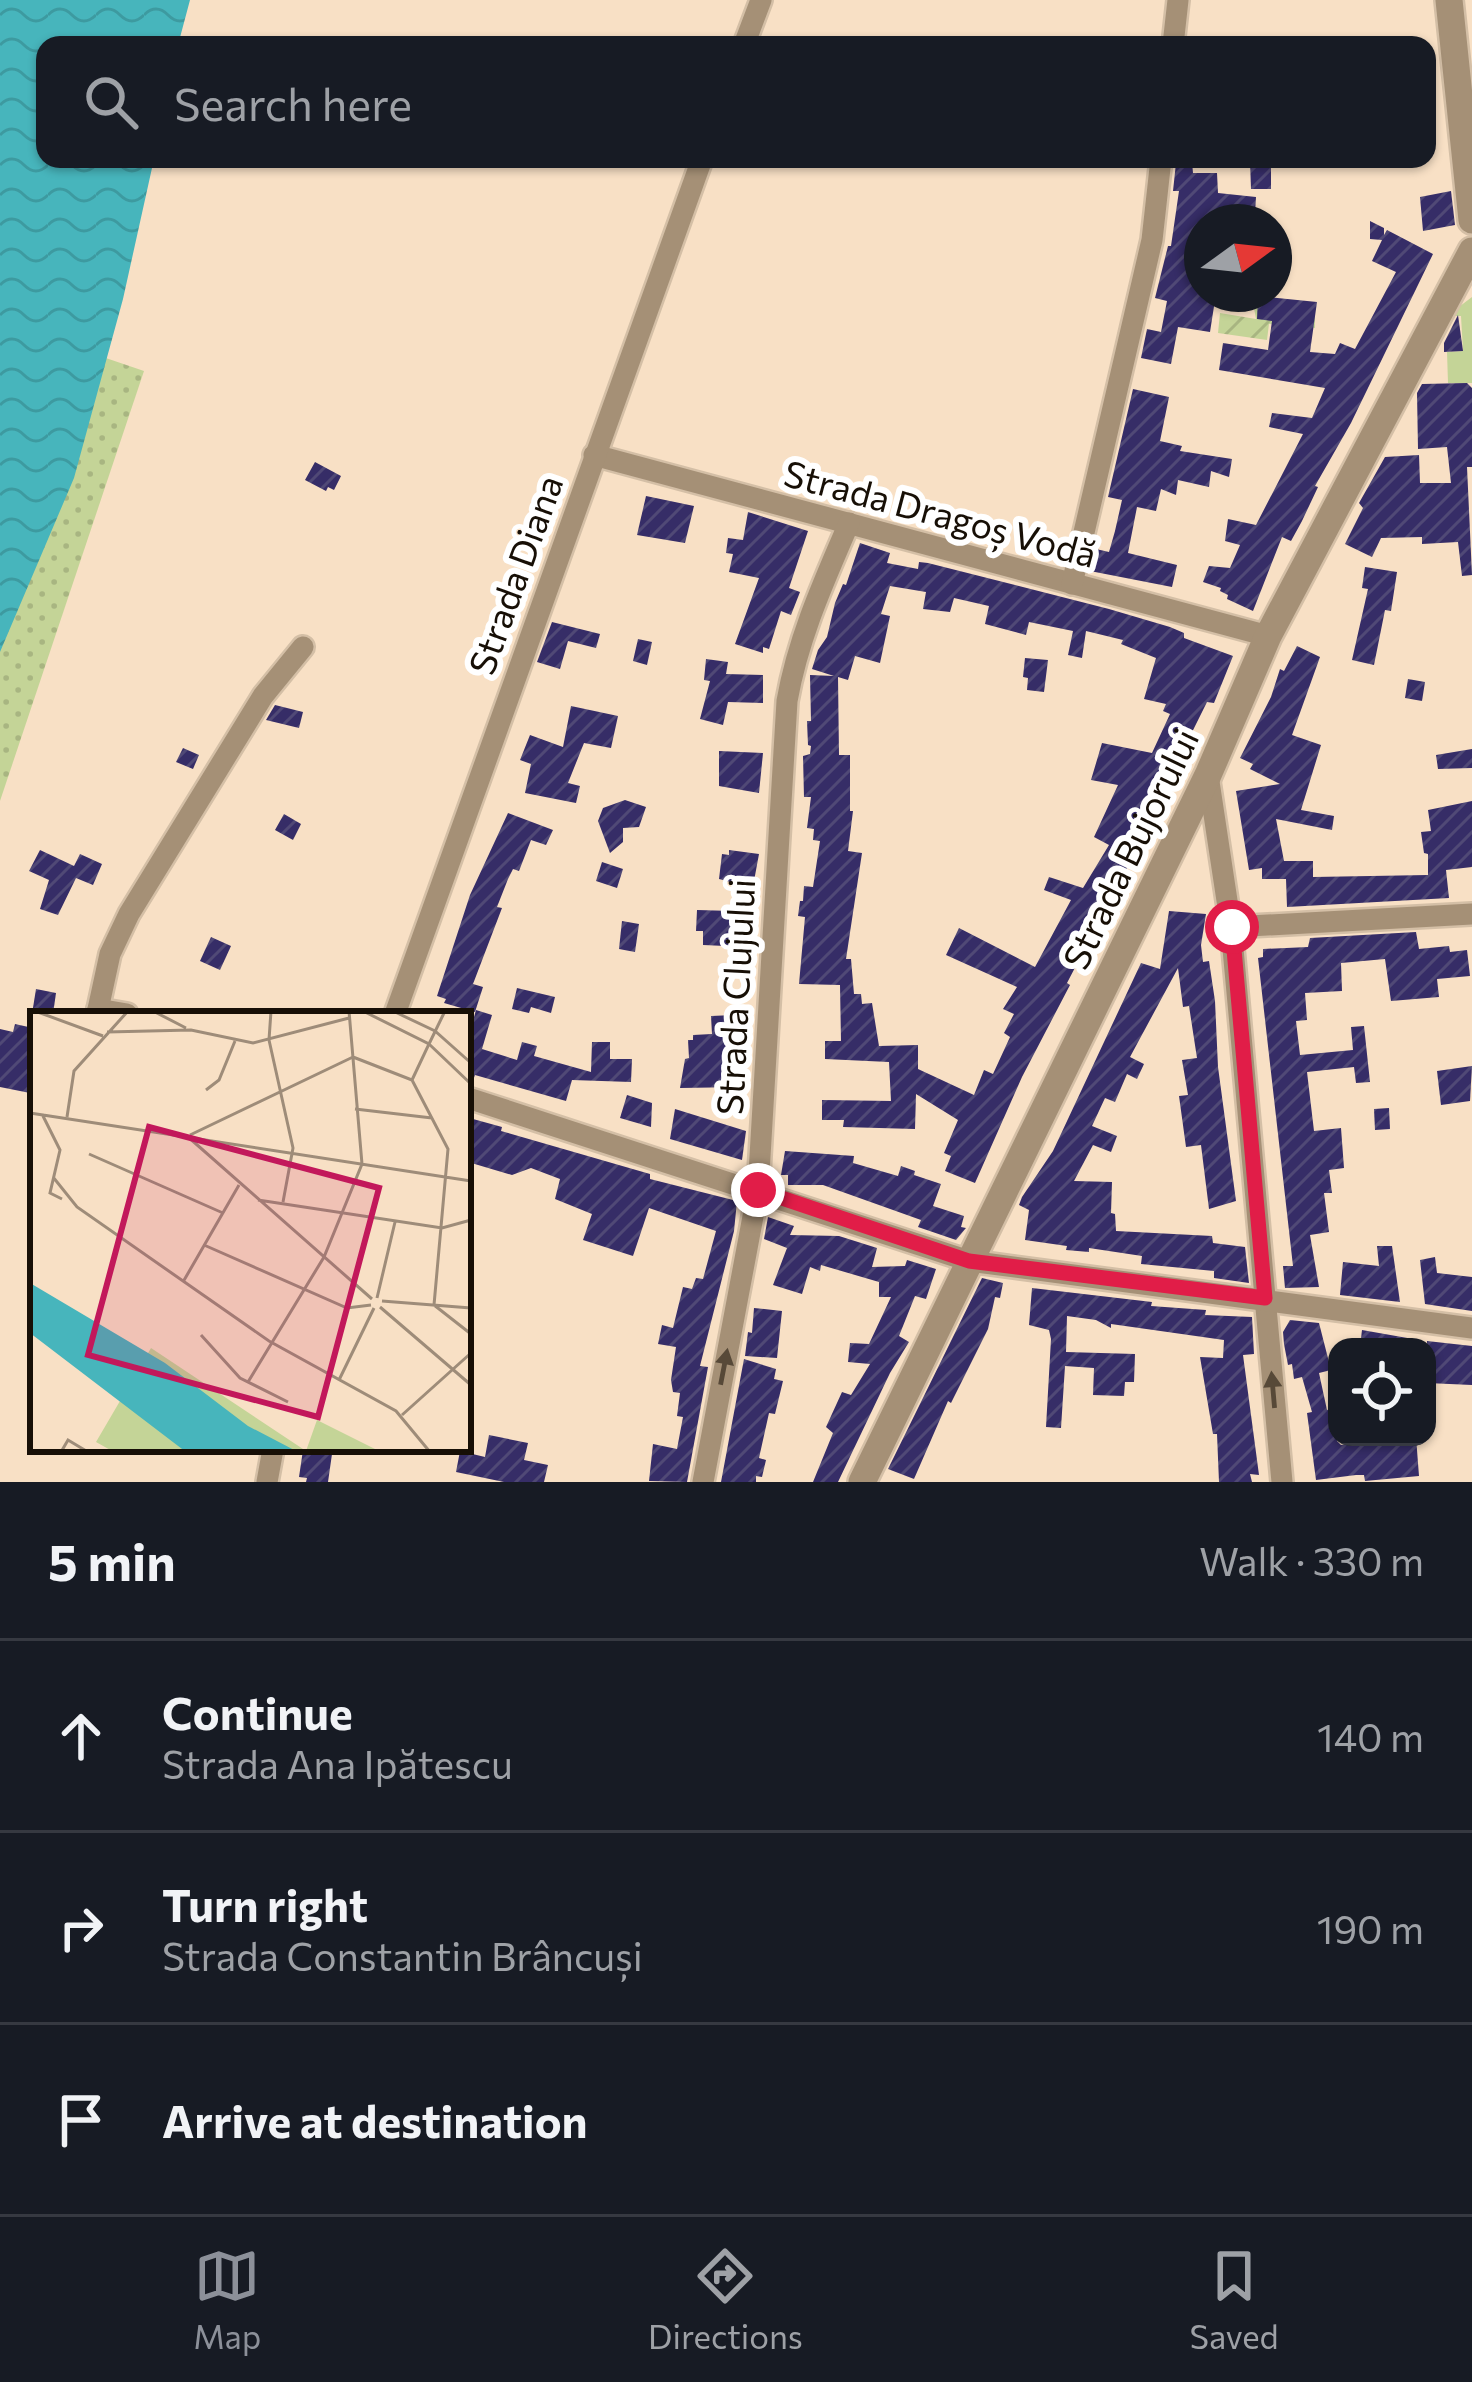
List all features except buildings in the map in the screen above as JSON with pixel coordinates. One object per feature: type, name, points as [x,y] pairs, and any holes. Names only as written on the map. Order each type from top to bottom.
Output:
[{"type":"street","points":[[747,36],[761,0]]},
{"type":"street","points":[[1174,36],[1178,0]]},
{"type":"street","points":[[1449,0],[1472,220]]},
{"type":"street","name":"Strada Diana","points":[[395,1011],[700,168]]},
{"type":"street","points":[[1072,584],[1152,240],[1159,168]]},
{"type":"street","name":"Strada Bujorului","points":[[862,1482],[1208,775],[1268,636],[1472,251]]},
{"type":"street","name":"Strada Dragoș Vodă","points":[[594,455],[1268,636]]},
{"type":"street","name":"Strada Clujului","points":[[703,1482],[758,1190],[787,701],[811,614],[849,523]]},
{"type":"street","points":[[97,1011],[110,954],[129,914],[262,696],[303,647]]},
{"type":"street","points":[[1208,775],[1232,927],[1282,1482]]},
{"type":"street","points":[[1232,927],[1472,914]]},
{"type":"street","points":[[471,1099],[969,1261],[1472,1328]]},
{"type":"street","points":[[267,1482],[272,1452]]},
{"type":"green space","points":[[1472,297],[1472,383],[1448,383],[1447,352],[1463,351],[1461,316],[1447,316]]},
{"type":"green space","points":[[1255,312],[1315,314],[1315,328],[1269,324],[1267,340],[1218,333],[1220,313],[1256,319]]},
{"type":"green space","points":[[0,322],[144,371],[0,801]]},
{"type":"water","points":[[0,0],[190,0],[180,36],[36,36],[36,168],[152,168],[123,299],[74,478],[0,652]]},
{"type":"route","points":[[758,1190],[969,1261],[1265,1298],[1232,927]]}]
